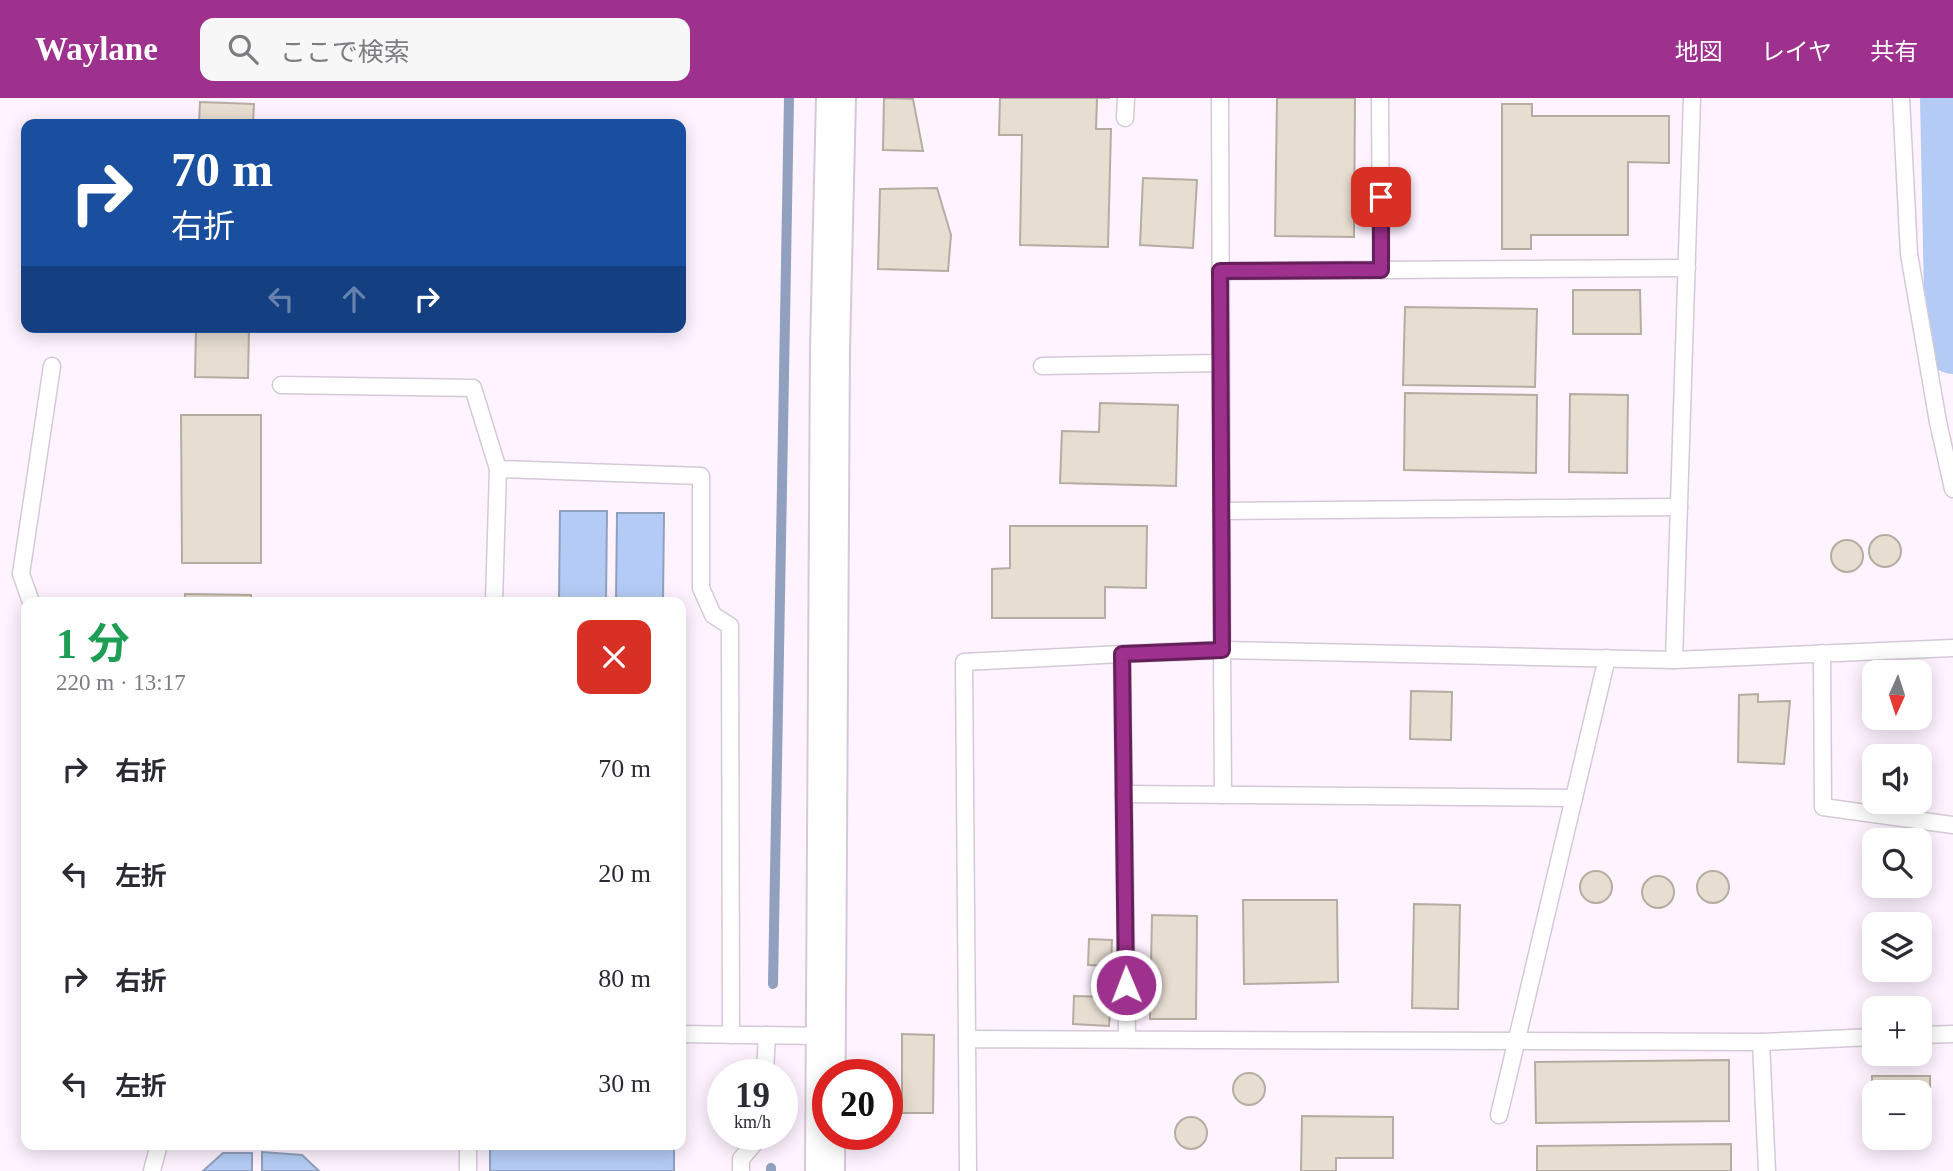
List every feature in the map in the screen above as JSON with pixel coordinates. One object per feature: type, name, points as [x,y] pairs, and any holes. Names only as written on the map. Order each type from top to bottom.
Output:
[{"type":"street","points":[[825,1171],[830,363],[836,98]]},
{"type":"lane","points":[[1125,118],[1126,98]]},
{"type":"lane","points":[[1220,98],[1223,795]]},
{"type":"lane","points":[[1380,98],[1381,270]]},
{"type":"lane","points":[[1674,660],[1692,98]]},
{"type":"lane","points":[[1901,98],[1909,254],[1938,422],[1953,489]]},
{"type":"lane","points":[[1220,271],[1687,268]]},
{"type":"lane","points":[[1042,366],[1220,363]]},
{"type":"lane","points":[[29,597],[21,574],[52,366]]},
{"type":"lane","points":[[281,385],[473,388],[498,469],[494,597]]},
{"type":"lane","points":[[498,469],[701,476],[701,589],[713,615],[730,626],[731,1035]]},
{"type":"lane","points":[[1221,511],[1679,507]]},
{"type":"lane","points":[[968,1171],[964,662],[1222,650],[1674,660],[1953,648]]},
{"type":"lane","points":[[1822,653],[1822,807],[1953,825]]},
{"type":"lane","points":[[1122,654],[1126,1039]]},
{"type":"lane","points":[[1499,1115],[1607,658]]},
{"type":"lane","points":[[1123,794],[1574,798]]},
{"type":"lane","points":[[686,1034],[825,1036]]},
{"type":"lane","points":[[1932,1035],[1953,1034]]},
{"type":"lane","points":[[766,1059],[767,1035]]},
{"type":"lane","points":[[967,1039],[1761,1042],[1862,1038]]},
{"type":"lane","points":[[1761,1042],[1767,1171]]},
{"type":"lane","points":[[152,1171],[157,1150]]},
{"type":"lane","points":[[468,1150],[468,1171]]},
{"type":"lane","points":[[741,1171],[741,1159],[749,1150]]},
{"type":"water","points":[[560,511],[607,511],[606,597],[559,597]]},
{"type":"water","points":[[617,513],[664,513],[663,597],[616,597]]},
{"type":"water","points":[[490,1150],[674,1150],[674,1171],[490,1171]]},
{"type":"water","points":[[262,1152],[302,1155],[319,1171],[262,1171]]},
{"type":"water","points":[[223,1153],[252,1153],[252,1171],[203,1171]]},
{"type":"building","points":[[884,98],[913,99],[923,151],[883,150]]},
{"type":"building","points":[[1000,98],[1097,98],[1096,129],[1111,129],[1108,247],[1020,245],[1022,135],[999,135]]},
{"type":"building","points":[[1277,98],[1355,98],[1354,237],[1275,236]]},
{"type":"building","points":[[200,102],[254,104],[253,119],[199,119]]},
{"type":"building","points":[[1502,104],[1532,104],[1532,116],[1669,116],[1669,163],[1628,162],[1628,235],[1531,235],[1531,249],[1502,249]]},
{"type":"building","points":[[1143,178],[1197,180],[1193,248],[1140,245]]},
{"type":"building","points":[[937,188],[951,235],[948,271],[878,269],[880,189]]},
{"type":"building","points":[[1573,290],[1640,290],[1641,334],[1573,334]]},
{"type":"building","points":[[1405,307],[1537,309],[1535,387],[1403,385]]},
{"type":"building","points":[[196,333],[249,333],[248,378],[195,377]]},
{"type":"building","points":[[1405,393],[1537,395],[1536,473],[1404,470]]},
{"type":"building","points":[[1570,394],[1628,395],[1627,473],[1569,472]]},
{"type":"building","points":[[1100,403],[1178,405],[1176,486],[1060,483],[1062,431],[1099,432]]},
{"type":"building","points":[[181,415],[261,415],[261,563],[182,563]]},
{"type":"building","points":[[1010,526],[1147,526],[1146,588],[1105,587],[1105,618],[992,618],[992,569],[1010,568]]},
{"type":"building","points":[[1885,535],[1896,540],[1901,551],[1896,562],[1885,567],[1874,562],[1869,551],[1874,540]]},
{"type":"building","points":[[1847,540],[1858,545],[1863,556],[1858,567],[1847,572],[1836,567],[1831,556],[1836,545]]},
{"type":"building","points":[[185,594],[251,595],[251,597],[185,597]]},
{"type":"building","points":[[1411,691],[1452,692],[1451,740],[1410,739]]},
{"type":"building","points":[[1758,694],[1758,702],[1790,701],[1784,764],[1738,762],[1739,695]]},
{"type":"building","points":[[1596,871],[1607,876],[1612,887],[1607,898],[1596,903],[1585,898],[1580,887],[1585,876]]},
{"type":"building","points":[[1713,871],[1724,876],[1729,887],[1724,898],[1713,903],[1702,898],[1697,887],[1702,876]]},
{"type":"building","points":[[1658,876],[1669,881],[1674,892],[1669,903],[1658,908],[1647,903],[1642,892],[1647,881]]},
{"type":"building","points":[[1243,900],[1337,900],[1338,982],[1244,984]]},
{"type":"building","points":[[1414,904],[1460,905],[1458,1009],[1412,1008]]},
{"type":"building","points":[[1152,915],[1197,916],[1196,1019],[1150,1019]]},
{"type":"building","points":[[1089,939],[1112,940],[1111,966],[1088,965]]},
{"type":"building","points":[[1074,996],[1111,997],[1109,1026],[1073,1024]]},
{"type":"building","points":[[902,1034],[934,1035],[933,1113],[903,1113]]},
{"type":"building","points":[[1729,1060],[1729,1121],[1536,1123],[1535,1062]]},
{"type":"building","points":[[1249,1073],[1260,1078],[1265,1089],[1260,1100],[1249,1105],[1238,1100],[1233,1089],[1238,1078]]},
{"type":"building","points":[[1872,1076],[1930,1076],[1930,1080],[1872,1080]]},
{"type":"building","points":[[1302,1116],[1393,1117],[1393,1158],[1336,1158],[1336,1171],[1301,1171]]},
{"type":"building","points":[[1191,1117],[1202,1122],[1207,1133],[1202,1144],[1191,1149],[1180,1144],[1175,1133],[1180,1122]]},
{"type":"building","points":[[1731,1144],[1731,1171],[1537,1171],[1537,1146]]},
{"type":"waterway","points":[[773,984],[789,98]]},
{"type":"waterway","points":[[1948,98],[1953,346]]},
{"type":"route","points":[[1126,985],[1122,654],[1222,650],[1220,271],[1381,270],[1381,197]]}]
